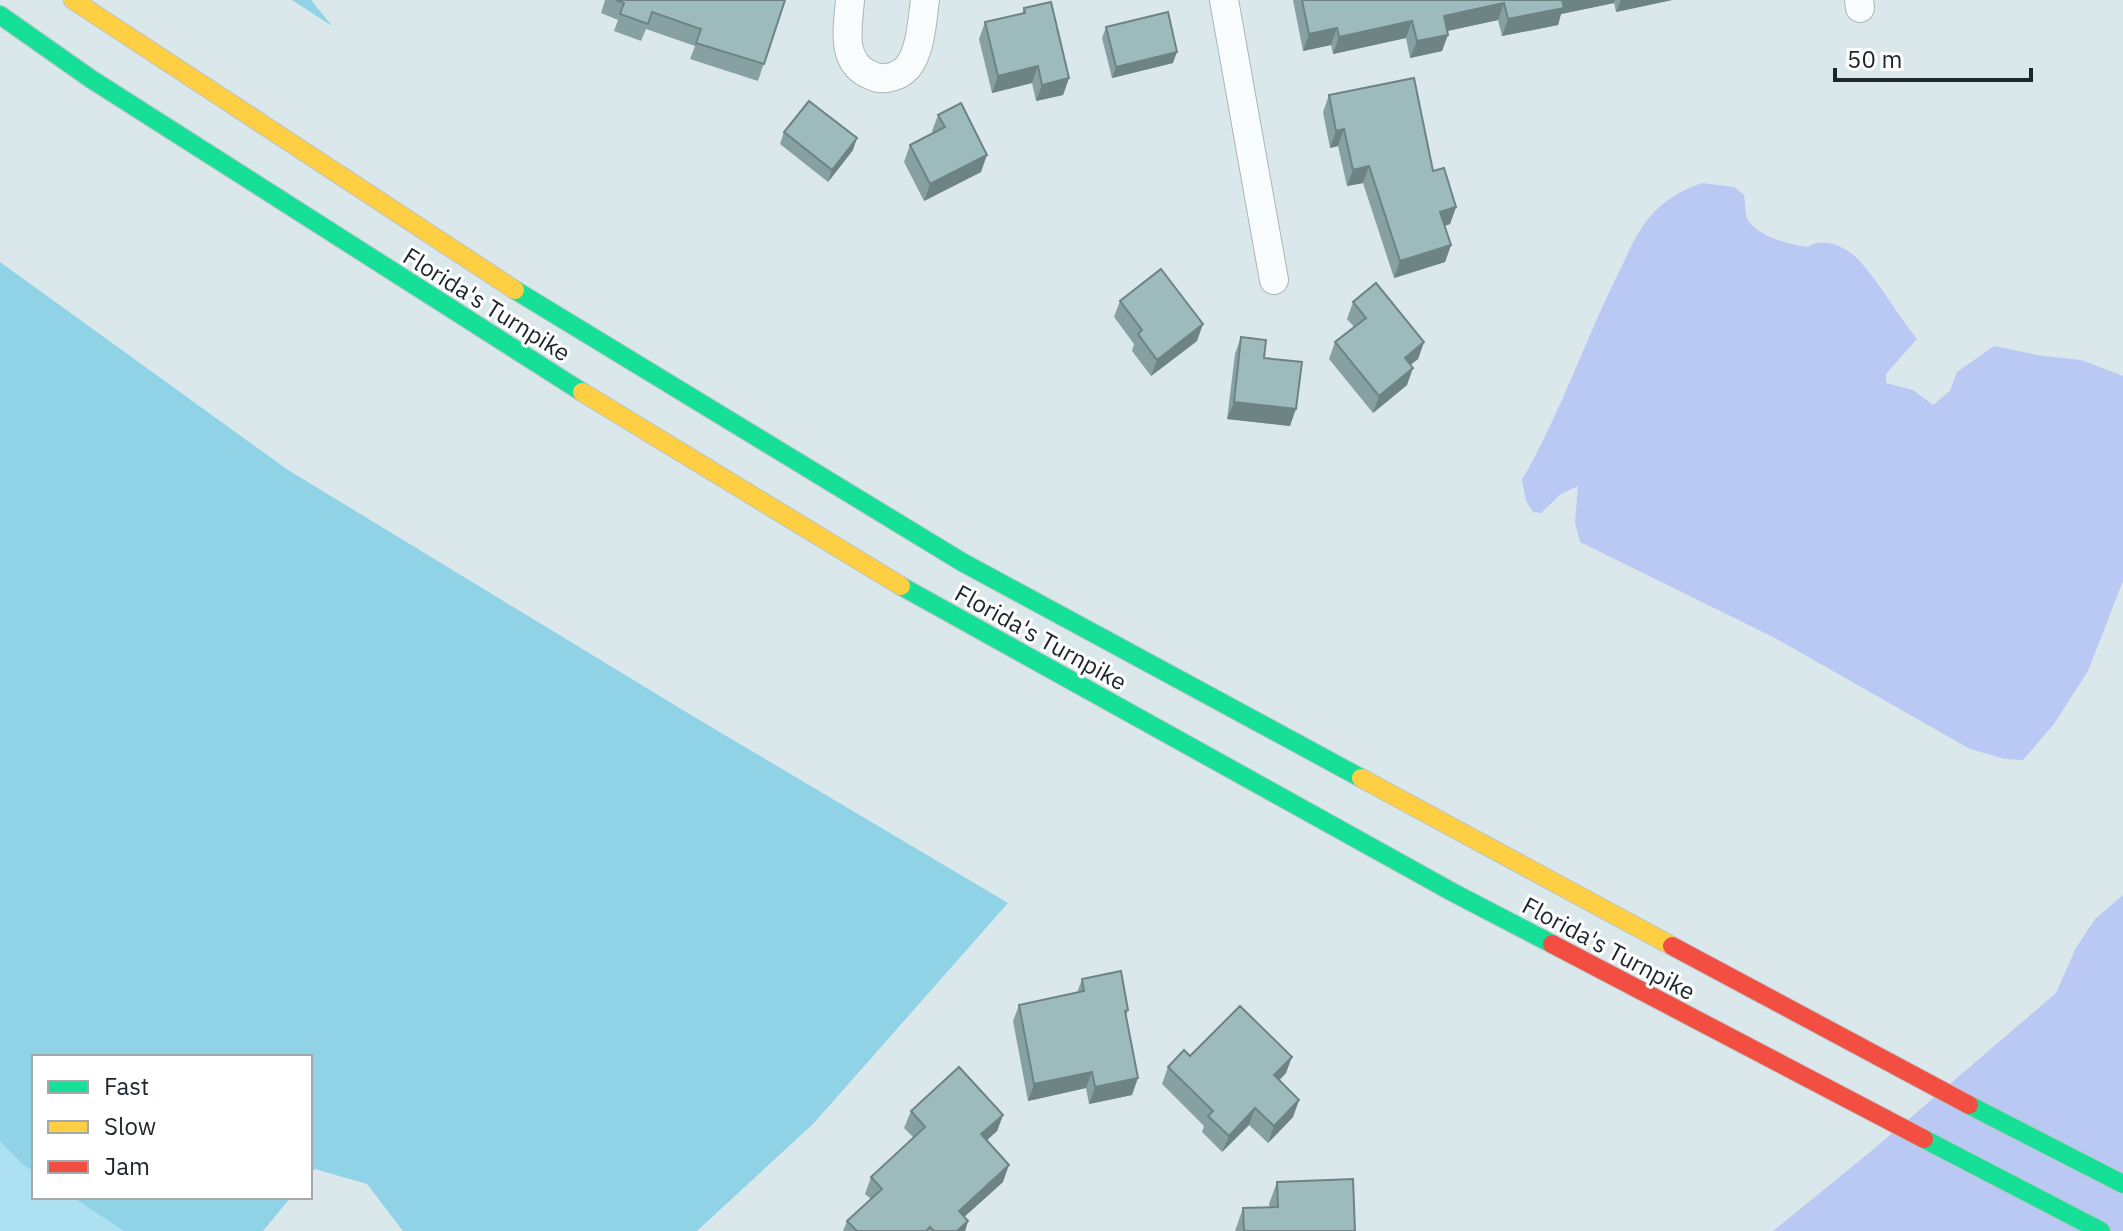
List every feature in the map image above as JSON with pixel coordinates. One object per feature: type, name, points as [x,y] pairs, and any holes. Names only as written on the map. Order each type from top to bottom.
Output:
[{"type":"highway","name":"Florida's Turnpike","points":[[73,0],[528,299],[962,562],[1906,1072],[2123,1184]]},
{"type":"highway","name":"Florida's Turnpike","points":[[0,15],[91,79],[510,348],[938,608],[1454,893],[2101,1231]]},
{"type":"street","points":[[850,0],[847,35],[852,60],[860,70],[879,79],[897,76],[908,68],[916,52],[925,0]]},
{"type":"street","points":[[1224,0],[1274,280]]},
{"type":"shaded area","points":[[292,0],[311,0],[332,26]]},
{"type":"shaded area","points":[[1702,183],[1734,187],[1744,195],[1750,222],[1772,238],[1808,247],[1820,243],[1834,244],[1858,259],[1917,339],[1886,374],[1886,383],[1913,390],[1933,405],[1950,391],[1957,372],[1994,346],[2081,360],[2123,376],[2123,581],[2088,671],[2054,724],[2023,760],[2005,759],[1970,749],[1773,637],[1580,542],[1575,523],[1578,486],[1561,494],[1541,513],[1533,512],[1526,501],[1522,480],[1548,431],[1638,234],[1652,214],[1665,203]]},
{"type":"shaded area","points":[[0,262],[288,470],[1008,903],[814,1123],[697,1231],[403,1231],[367,1184],[315,1169],[312,1172],[312,1055],[32,1055],[32,1171],[0,1141]]},
{"type":"shaded area","points":[[2123,895],[2123,1231],[1773,1231],[2056,993],[2076,948],[2095,919]]},
{"type":"shaded area","points":[[0,1141],[32,1171],[32,1199],[75,1199],[124,1231],[0,1231]]},
{"type":"shaded area","points":[[75,1199],[289,1199],[263,1231],[124,1231]]},
{"type":"building","points":[[616,0],[785,0],[764,64],[696,43],[701,29],[652,12],[648,24],[620,14],[624,3]]},
{"type":"building","points":[[1302,0],[1562,0],[1564,8],[1508,19],[1504,3],[1444,16],[1448,35],[1417,41],[1412,21],[1339,37],[1337,28],[1309,34]]},
{"type":"building","points":[[1051,2],[1069,78],[1042,85],[1038,66],[998,76],[985,22],[1025,13],[1024,8]]},
{"type":"building","points":[[1168,12],[1177,52],[1116,67],[1106,27]]},
{"type":"building","points":[[1414,78],[1433,171],[1444,168],[1456,207],[1440,212],[1451,245],[1400,261],[1369,166],[1353,170],[1344,129],[1336,131],[1329,95]]},
{"type":"building","points":[[809,101],[857,138],[832,170],[784,132]]},
{"type":"building","points":[[961,103],[987,155],[930,184],[910,145],[945,127],[938,115]]},
{"type":"building","points":[[1161,269],[1203,324],[1157,360],[1138,334],[1142,330],[1120,301]]},
{"type":"building","points":[[1376,283],[1424,342],[1405,358],[1413,368],[1379,396],[1335,342],[1366,318],[1353,302]]},
{"type":"building","points":[[1241,337],[1266,340],[1264,358],[1302,362],[1296,409],[1234,402]]},
{"type":"building","points":[[1121,971],[1138,1078],[1095,1087],[1092,1072],[1034,1084],[1019,1005],[1084,991],[1082,979]]},
{"type":"building","points":[[1240,1006],[1292,1057],[1274,1075],[1299,1100],[1274,1126],[1255,1108],[1229,1136],[1208,1116],[1213,1111],[1168,1067],[1184,1050],[1190,1056]]},
{"type":"building","points":[[959,1067],[1003,1115],[981,1134],[1009,1165],[959,1211],[968,1221],[957,1231],[934,1231],[930,1227],[926,1231],[857,1231],[847,1221],[882,1189],[871,1177],[925,1127],[911,1111]]},
{"type":"building","points":[[1353,1179],[1355,1231],[1244,1231],[1243,1208],[1278,1207],[1277,1182]]},
{"type":"traffic: fast","points":[[0,15],[91,79],[582,392]]},
{"type":"traffic: fast","points":[[515,290],[962,562],[1361,778]]},
{"type":"traffic: fast","points":[[901,586],[1454,893],[1552,944]]},
{"type":"traffic: fast","points":[[1969,1105],[2123,1184]]},
{"type":"traffic: fast","points":[[1924,1139],[2101,1231]]},
{"type":"traffic: slow","points":[[73,0],[515,290]]},
{"type":"traffic: slow","points":[[582,392],[901,586]]},
{"type":"traffic: slow","points":[[1361,778],[1672,946]]},
{"type":"traffic: jam","points":[[1552,944],[1924,1139]]},
{"type":"traffic: jam","points":[[1672,946],[1969,1105]]}]
